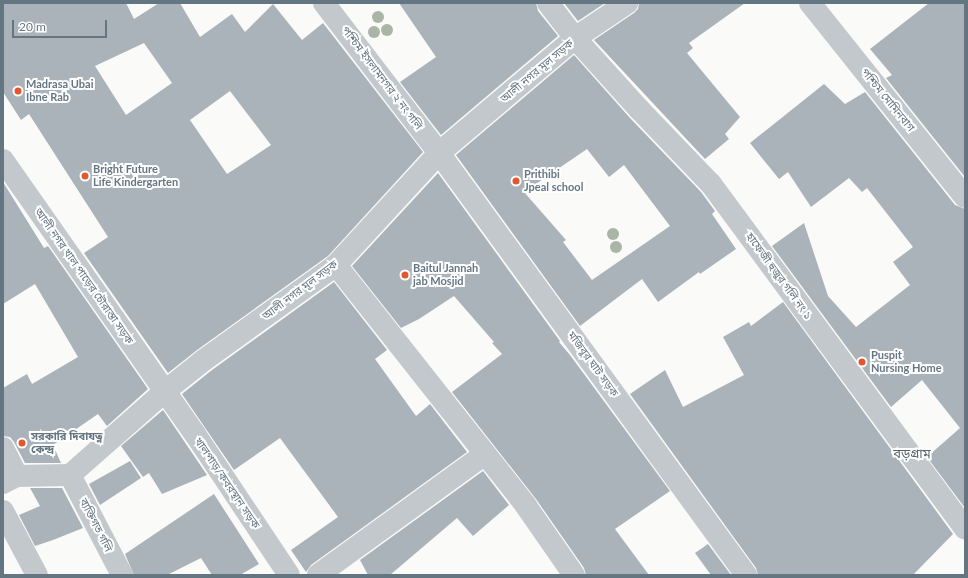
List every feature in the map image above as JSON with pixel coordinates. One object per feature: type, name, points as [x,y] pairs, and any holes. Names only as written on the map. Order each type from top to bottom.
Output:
[{"type":"street","name":"হাফেজী হুজুর গলি নং ১","points":[[548,3],[575,38],[639,109],[712,184],[965,529]]},
{"type":"street","name":"আলী নগর মূল সড়ক","points":[[70,475],[164,392],[204,360],[336,265],[439,154],[575,38],[627,3]]},
{"type":"street","name":"পশ্চিম মোমিনবাগ","points":[[810,3],[965,197]]},
{"type":"street","name":"পশ্চিম ইসলামনগর ২ নং গলি","points":[[330,5],[439,154]]},
{"type":"street","name":"মজিবুর ঘাট সড়ক","points":[[439,154],[746,575]]},
{"type":"street","name":"আলী নগর খাল পাড়ের চৌরাস্তা সড়ক","points":[[3,160],[164,392]]},
{"type":"street","points":[[336,265],[526,506],[574,575]]},
{"type":"street","name":"খালপাড়/কবরস্থান সড়ক","points":[[164,392],[289,575]]},
{"type":"street","points":[[3,448],[10,479],[70,475]]},
{"type":"street","points":[[318,575],[485,454]]},
{"type":"street","name":"ব্যক্তিগত গলি","points":[[70,475],[122,575]]},
{"type":"street","points":[[3,511],[37,575]]},
{"type":"building","points":[[3,3],[126,3],[134,19],[159,3],[180,3],[200,37],[232,14],[245,32],[273,4],[302,40],[323,23],[423,152],[328,256],[197,350],[168,373],[84,253],[108,237],[29,114],[21,120],[3,92]],"holes":[[[144,43],[172,83],[126,115],[95,66]],[[230,91],[271,145],[227,174],[190,120]]]},
{"type":"building","points":[[399,3],[536,3],[538,11],[558,36],[441,135],[400,82],[436,57]]},
{"type":"building","points":[[564,3],[605,3],[578,21]]},
{"type":"building","points":[[639,3],[745,3],[689,43],[693,48],[687,53],[740,117],[725,134],[729,139],[705,159],[594,40],[634,13],[638,9]]},
{"type":"building","points":[[929,3],[965,3],[965,177],[886,78],[892,75],[870,49]]},
{"type":"building","points":[[574,55],[630,118],[701,192],[715,211],[712,214],[736,249],[700,274],[699,272],[658,302],[642,279],[580,326],[456,155]],"holes":[[[587,149],[609,177],[624,165],[670,226],[592,280],[563,242],[566,240],[524,192]]]},
{"type":"building","points":[[824,84],[845,104],[865,92],[955,205],[965,209],[965,508],[927,457],[960,428],[922,380],[891,407],[772,246],[804,223],[828,296],[856,327],[910,285],[893,262],[913,247],[867,188],[862,192],[849,178],[811,207],[788,172],[779,179],[750,143]]},
{"type":"building","points":[[438,173],[560,341],[559,342],[670,491],[615,529],[649,575],[586,575],[584,568],[536,499],[452,392],[502,354],[492,343],[494,342],[454,296],[419,319],[401,328],[352,266]]},
{"type":"building","points":[[3,182],[44,248],[48,246],[148,389],[107,426],[98,414],[53,445],[61,463],[25,463],[10,437],[3,436],[3,388],[27,374],[32,384],[78,357],[35,284],[3,304]]},
{"type":"building","points":[[334,282],[387,350],[375,359],[416,416],[430,404],[467,452],[311,565],[306,572],[291,550],[338,517],[280,438],[234,470],[182,394],[212,370]]},
{"type":"building","points":[[783,302],[953,534],[913,575],[758,575],[756,568],[630,394],[665,370],[683,407],[744,375],[723,337],[749,322],[751,326]]},
{"type":"building","points":[[163,410],[207,475],[162,494],[149,473],[143,477],[121,446]]},
{"type":"building","points":[[130,461],[141,478],[100,505],[89,484]]},
{"type":"building","points":[[483,471],[509,505],[473,536],[457,518],[390,575],[368,575],[360,560]]},
{"type":"building","points":[[30,488],[62,488],[83,528],[35,546],[19,515],[40,506]]},
{"type":"building","points":[[214,494],[259,564],[240,575],[212,575],[201,558],[167,575],[134,575],[125,554]]},
{"type":"building","points":[[708,544],[731,575],[711,575],[695,553]]},
{"type":"place","name":"Madrasa Ubai Ibne Rab","points":[[18,91]]},
{"type":"place","name":"Bright Future Life Kindergarten","points":[[85,176]]},
{"type":"place","name":"Prithibi Jpeal school","points":[[516,181]]},
{"type":"place","name":"Baitul Jannah jab Mosjid","points":[[405,275]]},
{"type":"place","name":"Puspit Nursing Home","points":[[862,362]]},
{"type":"place","name":"সরকারি দিবাযত্ন কেন্দ্র","points":[[22,443]]},
{"type":"district","name":"বড়গ্রাম","points":[[912,453]]}]
